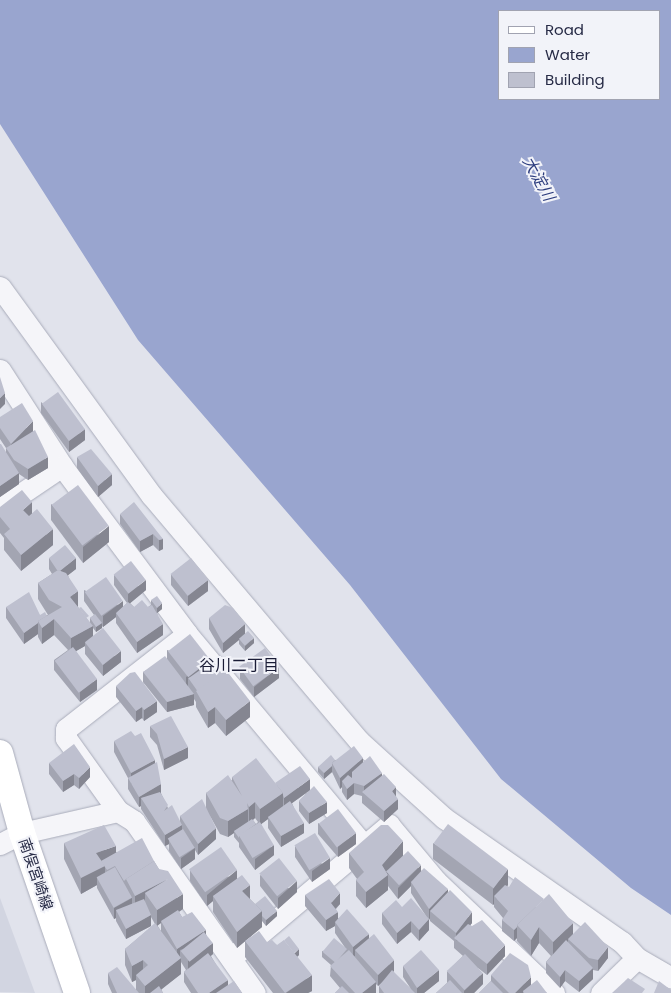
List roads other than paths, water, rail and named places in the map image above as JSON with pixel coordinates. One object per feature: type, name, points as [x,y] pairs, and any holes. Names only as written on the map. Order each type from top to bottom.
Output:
[{"type":"main road","name":"南俣宮崎線","points":[[0,753],[11,839],[77,993]]},
{"type":"street","points":[[0,287],[152,496],[359,741],[444,818],[622,942],[637,958],[671,978]]},
{"type":"street","points":[[0,370],[62,466],[188,634],[366,847]]},
{"type":"street","points":[[0,508],[62,466]]},
{"type":"street","points":[[188,634],[66,730],[66,738],[118,811],[134,821],[255,993]]},
{"type":"street","points":[[11,839],[118,811]]},
{"type":"street","points":[[231,958],[366,847],[388,825],[436,881],[554,993]]},
{"type":"street","points":[[601,993],[637,958]]},
{"type":"water","name":"大淀川","points":[[0,0],[671,0],[671,915],[631,888],[501,779],[350,585],[138,340],[0,124]]},
{"type":"district","name":"谷川二丁目","points":[[239,666]]}]
